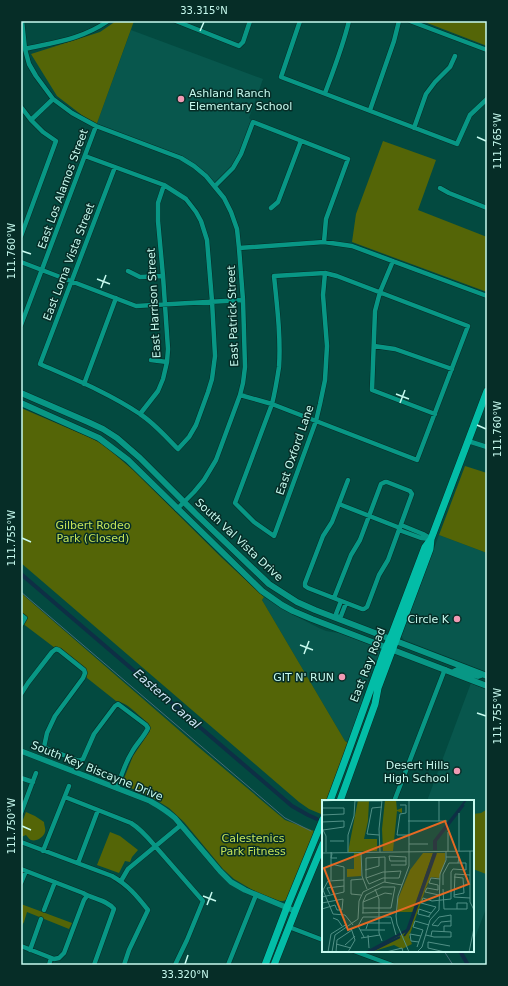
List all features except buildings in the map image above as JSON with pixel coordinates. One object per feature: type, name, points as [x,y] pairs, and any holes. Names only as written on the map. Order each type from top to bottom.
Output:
[{"type":"main road","name":"East Ray Road","points":[[340,800],[375,704],[378,688],[390,648],[430,549],[431,539],[487,390]]},
{"type":"main road","name":"South Val Vista Drive","points":[[21,393],[103,429],[117,438],[140,458],[269,584],[287,596],[297,602],[336,618],[484,675]]},
{"type":"main road","name":"South Val Vista Drive","points":[[21,403],[99,438],[128,460],[246,576],[262,591],[282,605],[333,627],[487,686]]},
{"type":"main road","points":[[246,576],[252,568]]},
{"type":"main road","points":[[333,627],[336,618]]},
{"type":"main road","name":"East Ray Road","points":[[330,800],[370,688],[390,648]]},
{"type":"main road","points":[[452,672],[458,670],[478,676],[484,675]]},
{"type":"main road","points":[[355,760],[354,751],[359,737],[356,730]]},
{"type":"main road","points":[[265,965],[322,821]]},
{"type":"main road","points":[[274,965],[309,875],[322,846]]},
{"type":"street","points":[[25,49],[76,38],[97,29],[108,21]]},
{"type":"street","points":[[176,21],[240,46],[243,42],[250,21]]},
{"type":"street","points":[[300,21],[281,77],[457,144],[470,115],[487,98]]},
{"type":"street","points":[[325,93],[341,49],[349,21]]},
{"type":"street","points":[[370,110],[394,41],[399,21]]},
{"type":"street","points":[[410,21],[487,50]]},
{"type":"street","name":"East Patrick Street","points":[[22,24],[25,49],[29,64],[53,99],[72,113],[96,126],[181,158],[194,166],[206,176],[224,198],[237,229],[243,300],[245,368],[240,395],[216,460],[204,480],[177,509]]},
{"type":"street","points":[[414,128],[426,94],[435,82],[450,67],[455,56]]},
{"type":"street","points":[[31,120],[53,99]]},
{"type":"street","points":[[21,107],[43,132],[56,141],[21,236]]},
{"type":"street","points":[[215,186],[233,168],[241,154],[253,122],[348,159],[326,219],[324,242]]},
{"type":"street","name":"East Los Alamos Street","points":[[21,325],[96,126]]},
{"type":"street","points":[[272,208],[278,202],[301,141]]},
{"type":"street","points":[[85,156],[164,185],[186,199],[201,221],[207,240],[215,348],[214,363],[212,379],[196,425],[189,437],[178,449],[159,429],[140,414],[114,398],[84,384],[116,298]]},
{"type":"street","name":"East Loma Vista Street","points":[[84,384],[40,364],[114,167]]},
{"type":"street","name":"East Harrison Street","points":[[140,414],[158,391],[163,379],[167,362],[168,349],[158,221],[158,203],[164,185]]},
{"type":"street","points":[[440,188],[487,208]]},
{"type":"street","points":[[239,248],[324,242],[352,246],[487,296]]},
{"type":"street","points":[[392,261],[380,292],[375,311],[372,390],[435,414]]},
{"type":"street","points":[[21,262],[136,306],[243,300]]},
{"type":"street","points":[[128,272],[140,276],[163,276]]},
{"type":"street","points":[[240,395],[272,404],[417,460],[468,326],[337,276],[325,273],[274,276],[279,366],[272,404]]},
{"type":"street","name":"East Oxford Lane","points":[[272,404],[235,503],[254,522],[274,536],[316,421],[325,380],[327,346],[324,295],[325,273]]},
{"type":"street","points":[[374,346],[396,349],[452,369]]},
{"type":"street","points":[[151,360],[167,362]]},
{"type":"street","points":[[468,441],[487,447]]},
{"type":"street","points":[[334,598],[351,555],[360,540],[381,484],[387,482],[410,491],[412,496],[388,560],[379,575],[367,607],[362,609],[308,588],[305,586],[323,536],[332,522],[348,480]]},
{"type":"street","points":[[339,504],[421,538],[431,539]]},
{"type":"street","points":[[336,618],[336,614],[344,602]]},
{"type":"street","points":[[21,625],[23,617]]},
{"type":"street","points":[[21,694],[52,652],[56,649],[84,670],[85,673],[83,678],[55,716],[47,733],[44,747],[79,761],[83,759],[94,734],[118,704],[146,725],[148,728],[132,751],[117,788]]},
{"type":"street","points":[[395,799],[445,669]]},
{"type":"street","name":"South Key Biscayne Drive","points":[[21,751],[150,801],[168,811],[223,874],[239,887],[295,911]]},
{"type":"street","points":[[21,813],[36,773]]},
{"type":"street","points":[[21,778],[33,782]]},
{"type":"street","points":[[43,850],[69,786]]},
{"type":"street","points":[[65,797],[131,823],[145,833],[203,901],[176,965]]},
{"type":"street","points":[[78,863],[98,810]]},
{"type":"street","points":[[121,881],[128,869],[181,825]]},
{"type":"street","points":[[21,842],[112,876],[121,881],[131,890],[148,910],[129,950],[124,965]]},
{"type":"street","points":[[21,883],[23,870],[83,893],[108,904],[114,910],[94,965]]},
{"type":"street","points":[[44,910],[55,882]]},
{"type":"street","points":[[228,965],[256,895]]},
{"type":"street","points":[[21,947],[52,958],[59,958],[64,953],[84,900],[87,896]]},
{"type":"street","points":[[30,950],[41,919]]},
{"type":"street","points":[[289,927],[322,940]]},
{"type":"street","points":[[357,952],[392,965]]},
{"type":"street","points":[[49,965],[52,958]]},
{"type":"shaded area","name":"Ashland Ranch Elementary School","points":[[131,30],[263,79],[249,118],[253,122],[233,168],[215,186],[181,158],[96,126]]},
{"type":"shaded area","points":[[439,535],[487,553],[487,672],[404,640],[402,637]]},
{"type":"shaded area","points":[[264,597],[282,609],[319,628],[326,631],[339,633],[377,647],[379,650],[380,654],[364,688],[362,702],[348,743],[345,741],[262,600]]},
{"type":"shaded area","name":"Desert Hills High School","points":[[471,683],[487,690],[487,906],[474,940],[474,800],[427,800]]},
{"type":"green space","points":[[116,21],[134,21],[96,126],[57,96],[31,54],[100,32]]},
{"type":"green space","points":[[422,21],[487,21],[487,46]]},
{"type":"green space","points":[[383,141],[436,160],[418,210],[487,237],[487,292],[352,242],[356,214]]},
{"type":"green space","name":"Gilbert Rodeo Park (Closed)","points":[[21,408],[102,444],[133,470],[222,558],[264,597],[262,600],[345,741],[348,743],[326,800],[322,800],[321,814],[309,809],[299,802],[21,563]]},
{"type":"green space","points":[[465,466],[487,473],[487,553],[439,535]]},
{"type":"green space","name":"Calestenics Park Fitness","points":[[21,593],[285,820],[314,831],[286,900],[280,901],[256,892],[234,879],[223,869],[184,822],[169,808],[153,798],[124,785],[123,781],[133,756],[150,731],[149,724],[125,704],[116,701],[87,678],[84,670],[22,623],[25,618],[21,615]]},
{"type":"green space","points":[[487,810],[486,874],[474,869],[474,814]]},
{"type":"green space","points":[[26,812],[44,822],[44,834],[37,840],[31,840],[26,835],[21,837],[21,825]]},
{"type":"green space","points":[[110,832],[120,836],[138,850],[130,862],[125,861],[119,873],[97,865]]},
{"type":"green space","points":[[21,904],[72,923],[69,929],[27,912],[21,927]]},
{"type":"waterway","name":"Eastern Canal","points":[[21,574],[292,806],[317,819]]},
{"type":"waterway","points":[[21,592],[285,818],[311,831]]},
{"type":"waterway","points":[[445,952],[453,965]]},
{"type":"waterway","name":"Eastern Canal","points":[[461,952],[468,965]]},
{"type":"place","name":"Ashland Ranch Elementary School","points":[[181,99]]},
{"type":"place","name":"Circle K","points":[[457,619]]},
{"type":"place","name":"GIT N' RUN","points":[[342,677]]},
{"type":"place","name":"Desert Hills High School","points":[[457,771]]}]
